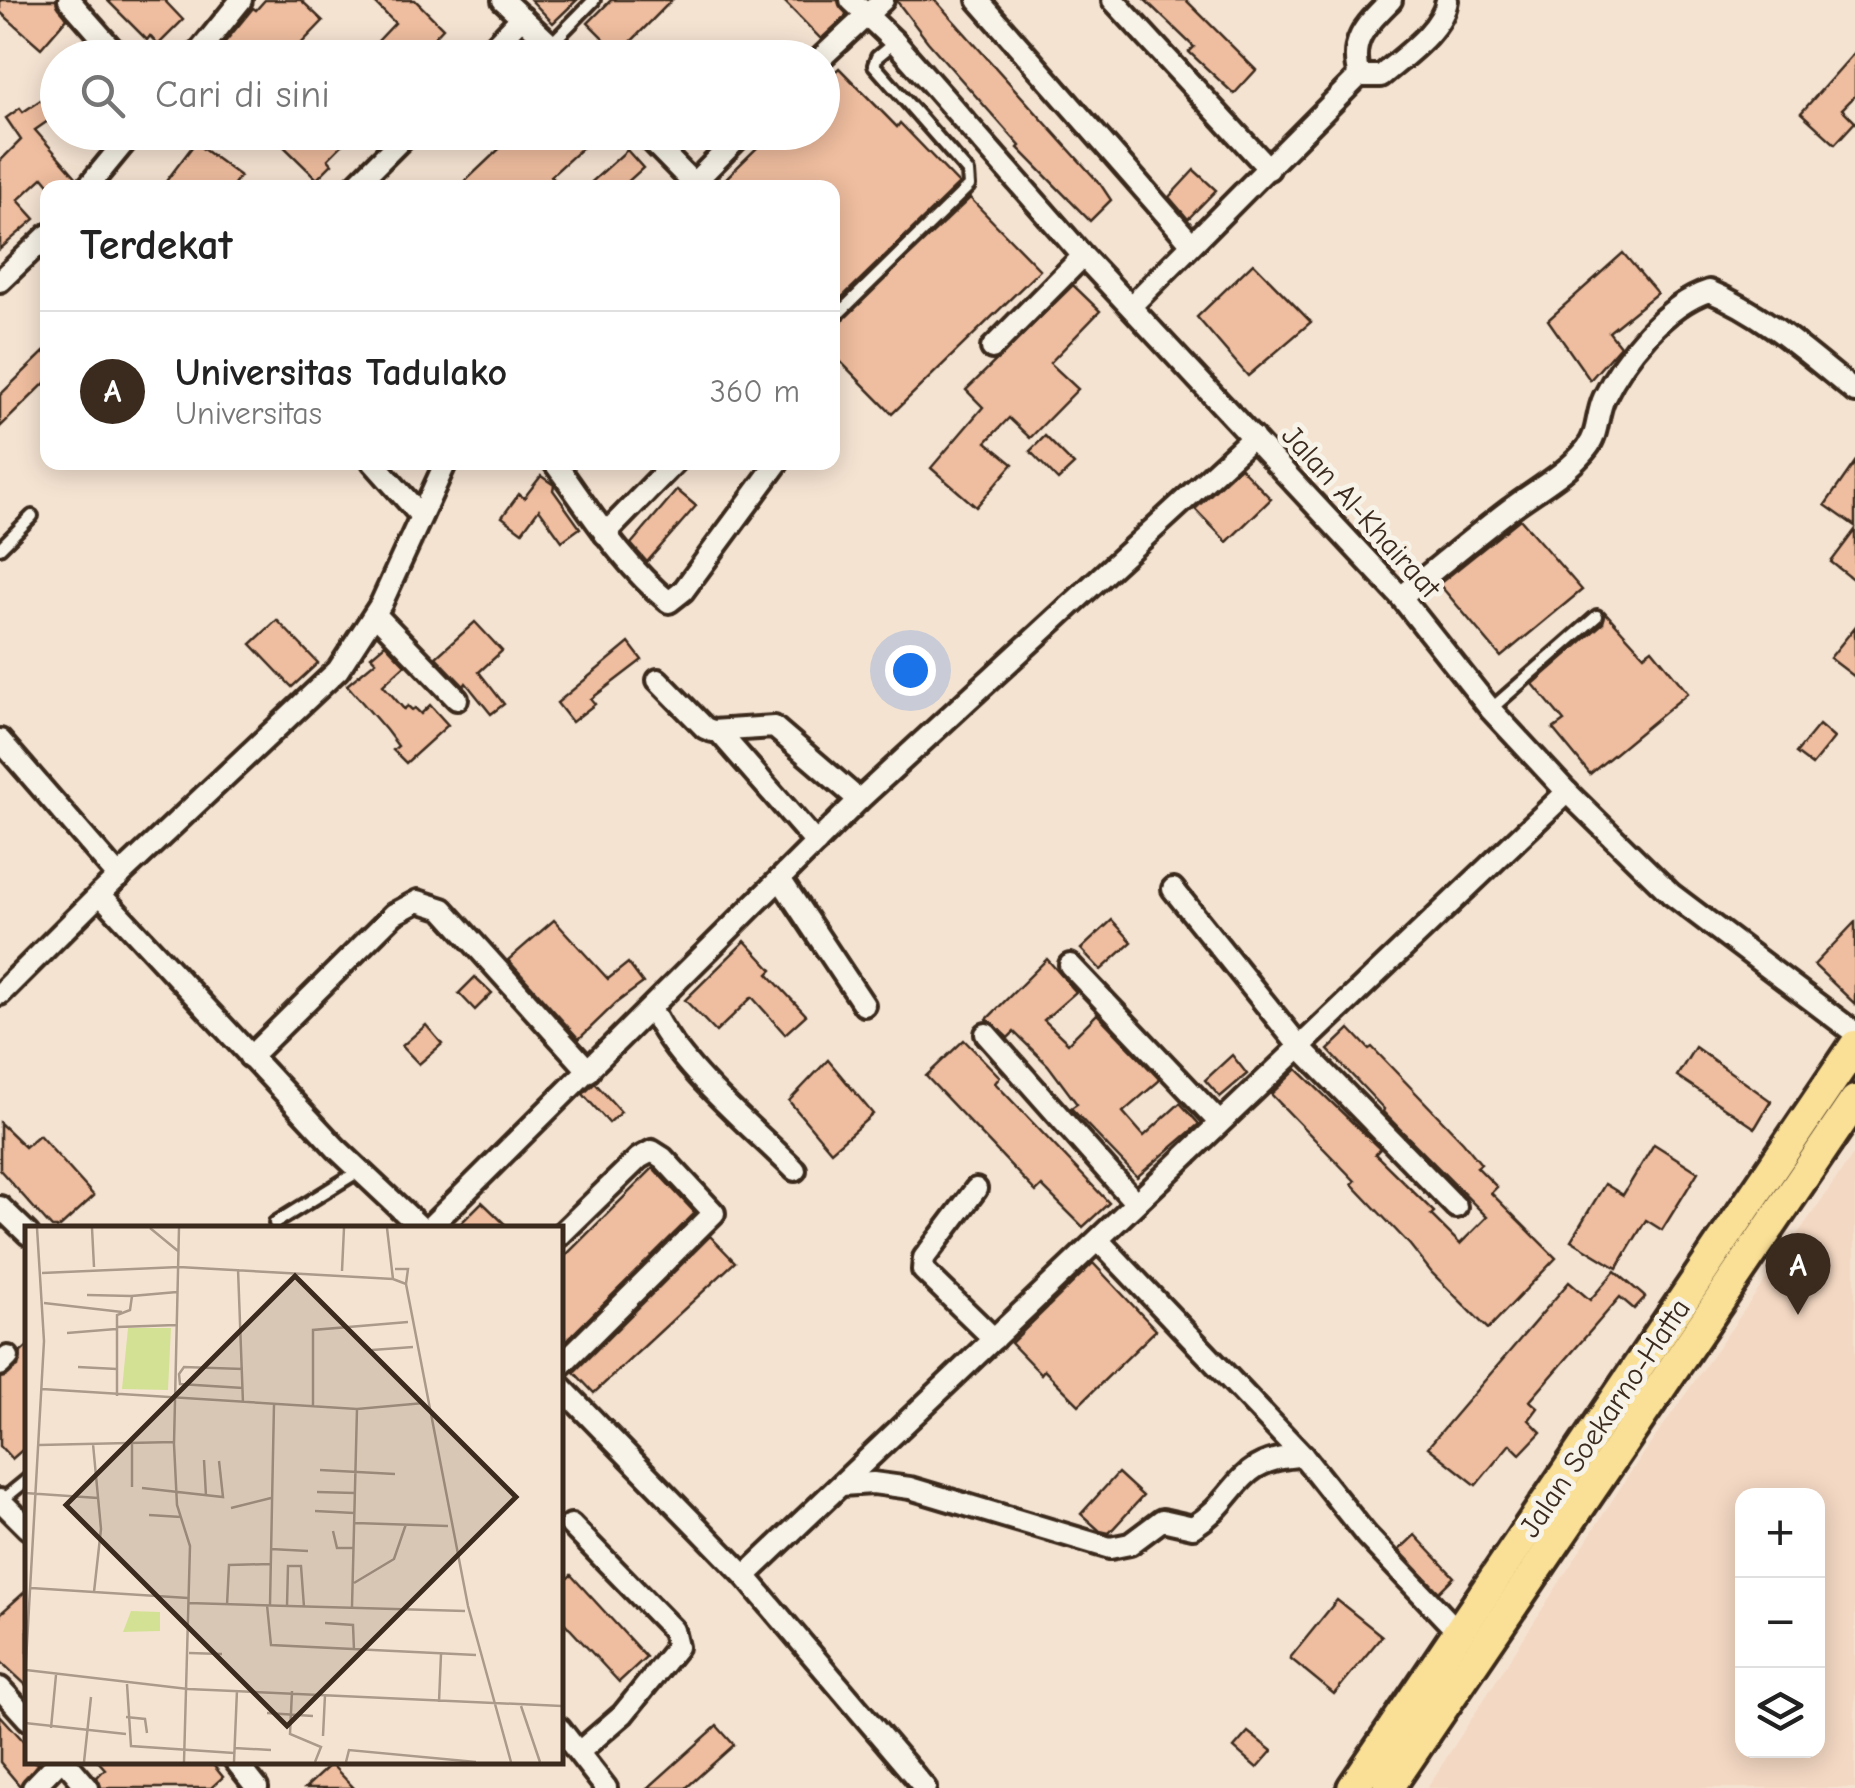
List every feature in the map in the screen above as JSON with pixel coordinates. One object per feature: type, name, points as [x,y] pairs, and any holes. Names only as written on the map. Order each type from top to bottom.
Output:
[{"type":"main road","name":"Jalan Soekarno-Hatta","points":[[1353,1788],[1855,1046]]},
{"type":"main road","name":"Jalan Soekarno-Hatta","points":[[1388,1788],[1855,1101]]},
{"type":"street","points":[[69,0],[104,40]]},
{"type":"street","points":[[209,40],[241,0]]},
{"type":"street","points":[[504,0],[546,40]]},
{"type":"street","name":"Jalan Al-Khairaat","points":[[851,0],[895,42],[1083,256],[1401,597],[1490,710],[1566,792],[1671,894],[1855,1034]]},
{"type":"street","points":[[840,40],[883,0]]},
{"type":"street","points":[[978,0],[1190,243]]},
{"type":"street","points":[[1113,0],[1269,169]]},
{"type":"street","points":[[1360,76],[1354,59],[1357,40],[1391,0]]},
{"type":"street","points":[[1131,306],[1360,76],[1382,76],[1436,25],[1447,0]]},
{"type":"street","points":[[500,40],[522,17]]},
{"type":"street","points":[[93,180],[118,150]]},
{"type":"street","points":[[361,180],[391,150]]},
{"type":"street","points":[[659,150],[686,180]]},
{"type":"street","points":[[696,180],[726,150]]},
{"type":"street","points":[[0,281],[40,243]]},
{"type":"street","points":[[992,348],[1083,256]]},
{"type":"street","points":[[1401,597],[1479,532],[1570,466],[1596,434],[1603,400],[1634,349],[1646,334],[1695,295],[1709,290],[1732,300],[1767,322],[1855,392]]},
{"type":"street","points":[[100,894],[250,1057],[416,1226],[589,1071],[859,800],[1253,437]]},
{"type":"street","points":[[380,470],[421,516]]},
{"type":"street","points":[[0,994],[338,670],[375,614],[442,470]]},
{"type":"street","points":[[560,470],[642,580],[668,602],[683,591],[772,470]]},
{"type":"street","points":[[605,534],[667,470]]},
{"type":"street","points":[[375,614],[457,699]]},
{"type":"street","points":[[658,680],[705,728],[719,732],[774,727],[859,800]]},
{"type":"street","points":[[719,732],[816,843]]},
{"type":"street","points":[[0,740],[119,877]]},
{"type":"street","points":[[746,1576],[1566,792]]},
{"type":"street","points":[[780,879],[864,1005]]},
{"type":"street","points":[[1173,889],[1300,1047],[1456,1207]]},
{"type":"street","points":[[250,1057],[394,914],[418,902],[443,909],[589,1071]]},
{"type":"street","points":[[1070,965],[1218,1122]]},
{"type":"street","points":[[651,1008],[662,1032],[687,1061],[794,1170]]},
{"type":"street","points":[[986,1034],[1135,1202]]},
{"type":"street","points":[[562,1233],[639,1158],[652,1151],[664,1158],[714,1213],[562,1364]]},
{"type":"street","points":[[976,1189],[924,1258],[923,1270],[994,1339]]},
{"type":"street","points":[[0,1207],[25,1231]]},
{"type":"street","points":[[1098,1242],[1303,1456],[1366,1535],[1460,1634]]},
{"type":"street","points":[[562,1388],[746,1576],[925,1788]]},
{"type":"street","points":[[842,1485],[873,1483],[910,1488],[1110,1548],[1130,1544],[1162,1520],[1193,1527],[1257,1464],[1279,1457],[1303,1456]]},
{"type":"street","points":[[0,1501],[25,1525]]},
{"type":"street","points":[[571,1525],[673,1630],[677,1646],[623,1714],[579,1752]]},
{"type":"street","points":[[0,1688],[25,1717]]},
{"type":"street","points":[[562,1731],[606,1788]]},
{"type":"street","points":[[33,1788],[59,1763]]},
{"type":"street","points":[[65,1763],[88,1788]]},
{"type":"street","points":[[237,1763],[256,1788]]},
{"type":"lane","points":[[566,40],[594,0]]},
{"type":"lane","points":[[840,312],[968,186],[968,172],[874,65],[877,57],[895,42]]},
{"type":"lane","points":[[0,548],[32,516]]},
{"type":"lane","points":[[1490,710],[1598,616]]},
{"type":"lane","points":[[275,1224],[359,1170]]},
{"type":"lane","points":[[0,1501],[25,1482]]},
{"type":"shaded area","points":[[1855,1152],[1855,1788],[1427,1788],[1626,1479]]},
{"type":"building","points":[[0,0],[56,0],[67,18],[48,40],[40,40],[40,47],[0,12]]},
{"type":"building","points":[[107,0],[164,0],[183,20],[163,40],[150,36],[147,40]]},
{"type":"building","points":[[265,0],[301,0],[323,21],[305,40],[227,40],[253,8],[256,10]]},
{"type":"building","points":[[372,0],[415,0],[443,28],[432,40],[379,40],[395,23]]},
{"type":"building","points":[[531,0],[577,0],[553,23]]},
{"type":"building","points":[[611,0],[672,0],[633,40],[605,40],[588,23]]},
{"type":"building","points":[[783,0],[838,0],[847,15],[821,39]]},
{"type":"building","points":[[896,0],[935,0],[1101,185],[1111,200],[1090,221],[1018,148]]},
{"type":"building","points":[[1145,0],[1186,0],[1256,70],[1234,94],[1189,52],[1194,47]]},
{"type":"building","points":[[1855,52],[1855,96],[1842,109],[1855,122],[1835,144],[1801,113]]},
{"type":"building","points":[[840,69],[959,184],[840,299],[840,180],[724,180],[755,150],[840,150]]},
{"type":"building","points":[[40,100],[40,127],[35,130],[40,136],[40,150],[52,150],[77,178],[43,177],[18,200],[35,219],[0,249],[0,161],[21,140],[6,118],[20,108],[23,112]]},
{"type":"building","points":[[190,150],[205,150],[240,176],[237,180],[167,180]]},
{"type":"building","points":[[287,150],[337,150],[328,159],[332,164],[317,179]]},
{"type":"building","points":[[498,150],[580,150],[551,176],[555,180],[466,180]]},
{"type":"building","points":[[627,150],[643,168],[630,180],[594,180]]},
{"type":"building","points":[[1194,170],[1216,190],[1188,219],[1169,197]]},
{"type":"building","points":[[970,198],[1040,270],[892,414],[840,361],[840,321]]},
{"type":"building","points":[[1623,253],[1657,293],[1609,332],[1620,346],[1590,380],[1548,320]]},
{"type":"building","points":[[1253,263],[1311,322],[1248,376],[1197,317]]},
{"type":"building","points":[[1073,285],[1100,311],[1050,363],[1078,389],[1030,438],[1009,418],[986,442],[1013,464],[976,507],[931,468],[983,407],[966,390]]},
{"type":"building","points":[[40,356],[40,388],[0,427],[0,395]]},
{"type":"building","points":[[1045,436],[1074,465],[1058,480],[1030,451]]},
{"type":"building","points":[[1855,462],[1855,526],[1825,505]]},
{"type":"building","points":[[1240,467],[1271,499],[1227,542],[1195,509]]},
{"type":"building","points":[[541,476],[554,485],[553,490],[580,528],[562,541],[539,509],[522,532],[502,517],[519,494],[524,498]]},
{"type":"building","points":[[677,490],[696,506],[647,562],[631,544]]},
{"type":"building","points":[[1520,519],[1582,590],[1501,657],[1439,584]]},
{"type":"building","points":[[1855,530],[1855,581],[1831,562]]},
{"type":"building","points":[[1605,612],[1644,655],[1652,649],[1688,693],[1590,774],[1553,729],[1564,721],[1533,684],[1603,623]]},
{"type":"building","points":[[277,620],[318,663],[292,687],[251,644]]},
{"type":"building","points":[[475,622],[502,651],[479,672],[504,704],[491,714],[466,683],[464,686],[436,657]]},
{"type":"building","points":[[1855,627],[1855,677],[1830,658]]},
{"type":"building","points":[[629,643],[642,660],[591,699],[595,704],[572,722],[557,703]]},
{"type":"building","points":[[385,644],[405,665],[383,685],[404,709],[415,708],[421,714],[430,705],[448,725],[406,763],[393,750],[398,746],[386,730],[347,685],[376,661],[371,656]]},
{"type":"building","points":[[1819,725],[1834,738],[1812,765],[1796,753]]},
{"type":"building","points":[[554,920],[608,979],[628,963],[643,983],[579,1039],[508,960]]},
{"type":"building","points":[[1112,920],[1132,942],[1101,970],[1081,949]]},
{"type":"building","points":[[1855,922],[1855,1004],[1814,965]]},
{"type":"building","points":[[745,941],[772,970],[768,974],[806,1015],[785,1034],[752,997],[716,1032],[685,1000]]},
{"type":"building","points":[[1047,959],[1076,992],[1044,1020],[1068,1043],[1097,1014],[1160,1080],[1123,1112],[1144,1136],[1180,1103],[1199,1124],[1137,1177],[1071,1108],[1077,1104],[1048,1065],[1014,1032],[1008,1038],[987,1019]]},
{"type":"building","points":[[475,977],[492,993],[475,1010],[459,993]]},
{"type":"building","points":[[426,1025],[442,1044],[419,1064],[402,1046]]},
{"type":"building","points":[[1350,1029],[1463,1142],[1481,1164],[1477,1167],[1497,1187],[1491,1193],[1556,1258],[1488,1329],[1432,1273],[1352,1184],[1355,1181],[1271,1094],[1297,1069],[1380,1149],[1375,1154],[1434,1212],[1431,1215],[1460,1244],[1487,1217],[1328,1050]]},
{"type":"building","points":[[964,1040],[1000,1077],[995,1083],[1109,1203],[1083,1227],[1042,1186],[1036,1192],[926,1076]]},
{"type":"building","points":[[1695,1047],[1771,1101],[1755,1128],[1677,1076]]},
{"type":"building","points":[[1232,1055],[1247,1074],[1220,1097],[1205,1080]]},
{"type":"building","points":[[828,1060],[873,1114],[831,1151],[789,1101]]},
{"type":"building","points":[[595,1083],[621,1112],[609,1123],[583,1094]]},
{"type":"building","points":[[0,1123],[25,1147],[39,1135],[94,1196],[61,1226],[50,1226],[0,1170]]},
{"type":"building","points":[[1654,1144],[1698,1172],[1662,1230],[1646,1220],[1617,1268],[1571,1240],[1605,1184],[1623,1195]]},
{"type":"building","points":[[653,1168],[695,1213],[562,1345],[562,1259]]},
{"type":"building","points":[[482,1202],[507,1226],[458,1226]]},
{"type":"building","points":[[710,1236],[735,1262],[594,1393],[574,1372]]},
{"type":"building","points":[[1093,1263],[1156,1330],[1079,1405],[1011,1343]]},
{"type":"building","points":[[1615,1271],[1645,1297],[1634,1309],[1620,1297],[1530,1401],[1538,1408],[1529,1420],[1541,1432],[1520,1454],[1510,1444],[1476,1485],[1428,1447],[1569,1282],[1590,1300]]},
{"type":"building","points":[[25,1349],[25,1448],[12,1459],[0,1446],[0,1378],[18,1367]]},
{"type":"building","points":[[1118,1473],[1143,1496],[1109,1533],[1100,1531],[1081,1514]]},
{"type":"building","points":[[1415,1535],[1454,1577],[1439,1592],[1399,1550]]},
{"type":"building","points":[[571,1575],[646,1657],[619,1682],[562,1620],[562,1583]]},
{"type":"building","points":[[25,1592],[25,1684],[0,1661],[0,1614]]},
{"type":"building","points":[[1337,1600],[1382,1636],[1334,1694],[1290,1658]]},
{"type":"building","points":[[0,1715],[25,1743],[25,1763],[38,1763],[20,1786],[0,1762]]},
{"type":"building","points":[[717,1726],[734,1745],[686,1788],[648,1788]]},
{"type":"building","points":[[1248,1732],[1272,1751],[1257,1768],[1234,1748]]},
{"type":"building","points":[[100,1763],[211,1763],[223,1777],[211,1788],[101,1788],[97,1777],[105,1769]]},
{"type":"building","points":[[331,1764],[354,1788],[305,1788]]},
{"type":"place","name":"Universitas Tadulako","points":[[1798,1315]]}]
